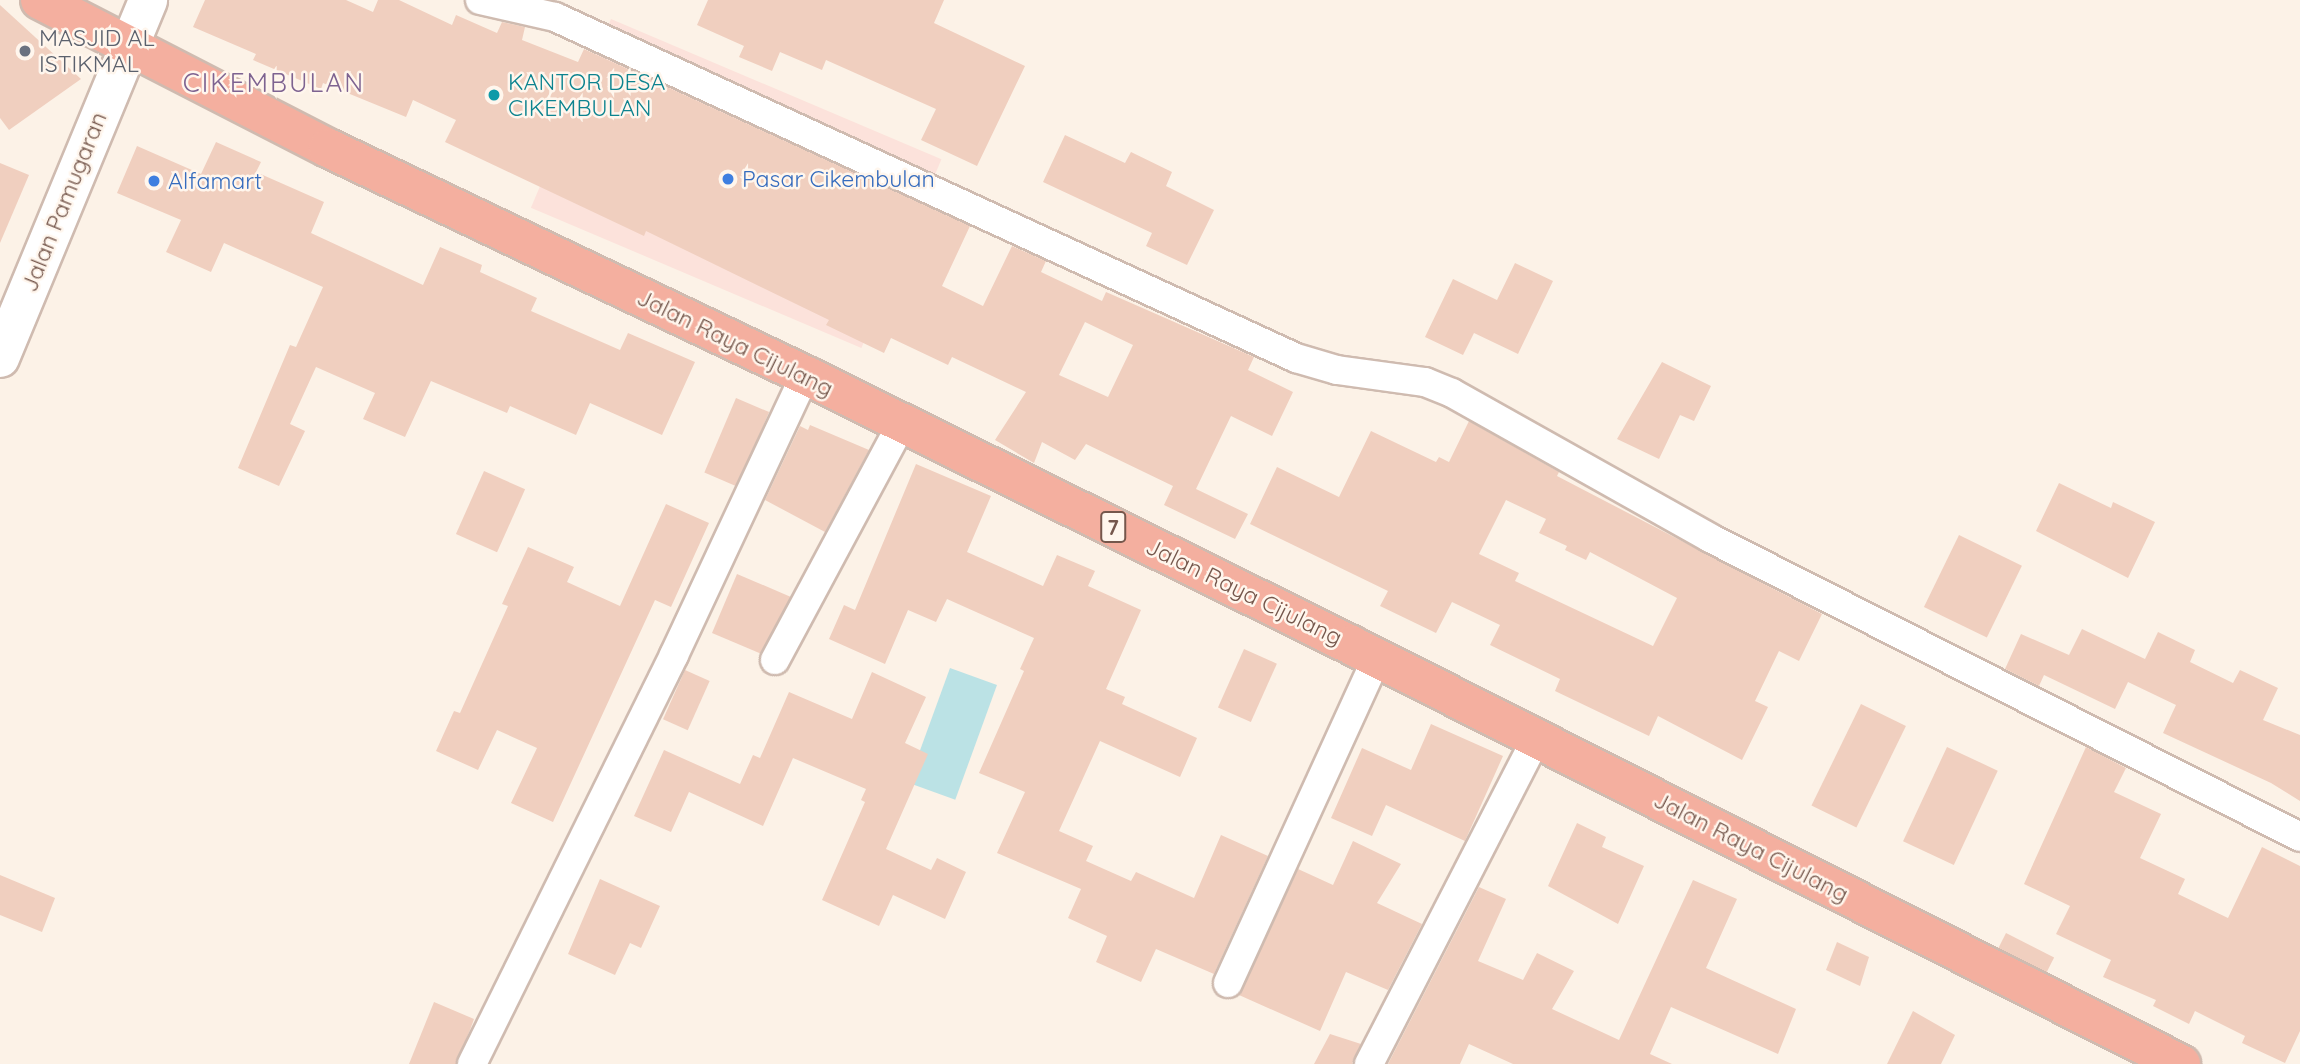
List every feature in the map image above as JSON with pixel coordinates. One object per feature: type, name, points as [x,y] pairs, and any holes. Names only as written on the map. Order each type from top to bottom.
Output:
[{"type":"highway","name":"Jalan Raya Cijulang","points":[[40,0],[328,148],[805,375],[1377,658],[2181,1064]]},
{"type":"street","name":"Jalan Pamugaran","points":[[0,358],[148,0]]},
{"type":"street","points":[[480,0],[555,17],[1296,358],[1337,370],[1425,382],[1452,393],[1710,538],[2300,837]]},
{"type":"street","points":[[472,1064],[674,655],[805,375]]},
{"type":"street","points":[[775,660],[902,423]]},
{"type":"street","points":[[1228,984],[1377,658]]},
{"type":"street","points":[[1369,1064],[1536,738]]},
{"type":"shaded area","name":"Pasar Cikembulan","points":[[611,19],[941,159],[861,348],[531,208]]},
{"type":"water","points":[[950,668],[997,685],[955,800],[908,783]]},
{"type":"building","points":[[205,0],[346,0],[373,12],[378,0],[399,0],[452,25],[456,15],[497,33],[502,22],[525,27],[522,40],[578,62],[584,49],[970,226],[942,286],[983,306],[1012,246],[1046,261],[1041,272],[1102,301],[1106,292],[1254,357],[1248,370],[1293,392],[1272,436],[1231,416],[1196,489],[1248,514],[1235,539],[1164,505],[1173,486],[1086,444],[1075,460],[1042,442],[1034,463],[995,440],[1026,392],[952,357],[948,365],[891,338],[884,353],[826,325],[829,320],[646,231],[644,236],[445,142],[456,120],[413,100],[406,117],[323,83],[321,89],[253,60],[256,54],[193,27]],"holes":[[[1085,322],[1133,345],[1108,397],[1059,375]]]},
{"type":"building","points":[[708,0],[944,0],[934,23],[1025,66],[977,166],[921,140],[936,109],[826,60],[822,70],[780,52],[772,71],[739,57],[744,46],[697,25]]},
{"type":"building","name":"MASJID AL ISTIKMAL","points":[[0,5],[81,79],[9,130],[0,118]]},
{"type":"building","points":[[1065,135],[1125,163],[1131,152],[1172,172],[1166,186],[1214,210],[1187,265],[1146,246],[1152,233],[1043,182]]},
{"type":"building","points":[[216,142],[261,162],[256,172],[324,202],[311,233],[423,285],[440,247],[482,265],[480,272],[537,298],[531,311],[620,350],[628,333],[695,362],[662,435],[590,403],[576,435],[510,406],[507,413],[431,381],[405,437],[363,419],[375,393],[316,367],[290,424],[305,431],[279,486],[238,468],[290,345],[296,347],[323,287],[224,243],[211,272],[166,252],[181,220],[117,193],[137,146],[201,174]]},
{"type":"building","points":[[0,163],[29,175],[0,243]]},
{"type":"building","points":[[1515,263],[1553,281],[1518,354],[1474,333],[1463,355],[1425,337],[1453,279],[1497,300]]},
{"type":"building","points":[[1662,362],[1711,386],[1694,421],[1680,415],[1659,459],[1617,439]]},
{"type":"building","points":[[736,398],[769,412],[737,487],[704,473]]},
{"type":"building","points":[[1469,421],[1559,472],[1557,476],[1822,614],[1799,661],[1779,651],[1755,701],[1768,707],[1742,760],[1658,716],[1649,736],[1555,691],[1560,679],[1490,645],[1500,625],[1452,602],[1436,633],[1380,606],[1388,591],[1250,524],[1277,467],[1339,497],[1371,431],[1436,462],[1439,457],[1449,462]],"holes":[[[1506,500],[1546,519],[1539,533],[1567,546],[1565,550],[1586,560],[1590,552],[1677,598],[1653,646],[1515,581],[1519,573],[1479,554]]]},
{"type":"building","points":[[810,425],[869,450],[825,532],[765,500],[800,426],[808,430]]},
{"type":"building","points":[[916,464],[991,496],[967,552],[1043,586],[1057,555],[1095,571],[1088,586],[1141,610],[1106,689],[1125,697],[1122,704],[1197,738],[1180,777],[1100,741],[1059,831],[1093,846],[1086,861],[1131,881],[1136,872],[1194,898],[1221,835],[1268,856],[1214,974],[1156,949],[1141,982],[1096,962],[1107,936],[1068,918],[1081,889],[997,853],[1025,792],[979,773],[1024,671],[1020,669],[1034,638],[947,599],[936,622],[908,610],[885,664],[829,639],[844,605],[855,610]]},
{"type":"building","points":[[484,471],[525,489],[497,552],[456,534]]},
{"type":"building","points":[[2059,483],[2111,508],[2113,502],[2155,522],[2128,578],[2036,531]]},
{"type":"building","points":[[666,504],[709,523],[671,607],[655,600],[553,822],[511,803],[537,748],[497,730],[478,770],[436,751],[454,711],[460,713],[508,606],[502,604],[528,547],[574,567],[567,582],[620,606]]},
{"type":"building","points":[[1959,535],[2022,566],[1987,638],[1924,607]]},
{"type":"building","points":[[737,574],[790,597],[765,656],[712,633]]},
{"type":"building","points":[[2082,629],[2145,659],[2158,632],[2195,650],[2190,662],[2233,683],[2240,670],[2278,688],[2263,720],[2300,735],[2300,801],[2271,783],[2163,733],[2176,705],[2128,682],[2115,709],[2044,675],[2039,686],[2005,669],[2021,634],[2069,655]]},
{"type":"building","points":[[1244,649],[1277,664],[1251,722],[1218,707]]},
{"type":"building","points":[[685,670],[710,681],[688,730],[663,719]]},
{"type":"building","points":[[872,672],[926,697],[905,743],[928,754],[886,849],[931,870],[937,858],[966,872],[945,919],[893,895],[879,926],[822,900],[865,802],[861,800],[866,789],[793,758],[763,826],[689,792],[671,832],[634,816],[664,750],[740,784],[753,755],[760,758],[789,692],[852,719]]},
{"type":"building","points":[[1861,704],[1906,726],[1856,827],[1811,806]]},
{"type":"building","points":[[1431,724],[1503,756],[1465,841],[1386,805],[1372,836],[1331,818],[1362,748],[1411,770]]},
{"type":"building","points":[[1947,747],[1998,771],[1954,865],[1903,841]]},
{"type":"building","points":[[2086,747],[2126,768],[2114,792],[2161,814],[2140,858],[2185,879],[2178,894],[2228,918],[2262,847],[2300,866],[2300,1031],[2285,1063],[2242,1043],[2245,1036],[2195,1011],[2189,1024],[2153,1006],[2156,1000],[2103,977],[2111,960],[2056,934],[2070,906],[2024,884]]},
{"type":"building","points":[[1577,823],[1606,837],[1602,847],[1644,866],[1618,924],[1548,886]]},
{"type":"building","points":[[1353,841],[1401,864],[1377,903],[1422,924],[1388,990],[1346,972],[1320,1031],[1239,995],[1298,869],[1333,885]]},
{"type":"building","points":[[0,875],[55,898],[42,932],[0,915]]},
{"type":"building","points":[[600,879],[660,906],[641,948],[630,943],[615,975],[568,954]]},
{"type":"building","points":[[1693,880],[1737,899],[1706,968],[1796,1009],[1778,1054],[1671,1007],[1650,1054],[1672,1064],[1513,1064],[1469,1044],[1460,1064],[1388,1064],[1479,887],[1506,899],[1478,961],[1523,980],[1537,953],[1574,971],[1552,1009],[1619,1040]]},
{"type":"building","points":[[2006,933],[2054,958],[2046,973],[1998,948]]},
{"type":"building","points":[[1837,942],[1869,957],[1860,986],[1826,970]]},
{"type":"building","points":[[434,1002],[474,1019],[470,1030],[456,1064],[409,1064]]},
{"type":"building","points":[[1913,1011],[1955,1035],[1941,1064],[1887,1064]]},
{"type":"building","points":[[1330,1034],[1361,1044],[1352,1064],[1314,1064]]},
{"type":"place","name":"MASJID AL ISTIKMAL","points":[[25,51]]},
{"type":"place","name":"KANTOR DESA CIKEMBULAN","points":[[494,95]]},
{"type":"place","name":"Pasar Cikembulan","points":[[728,179]]},
{"type":"place","name":"Alfamart","points":[[154,181]]},
{"type":"district","name":"CIKEMBULAN","points":[[274,83]]}]
